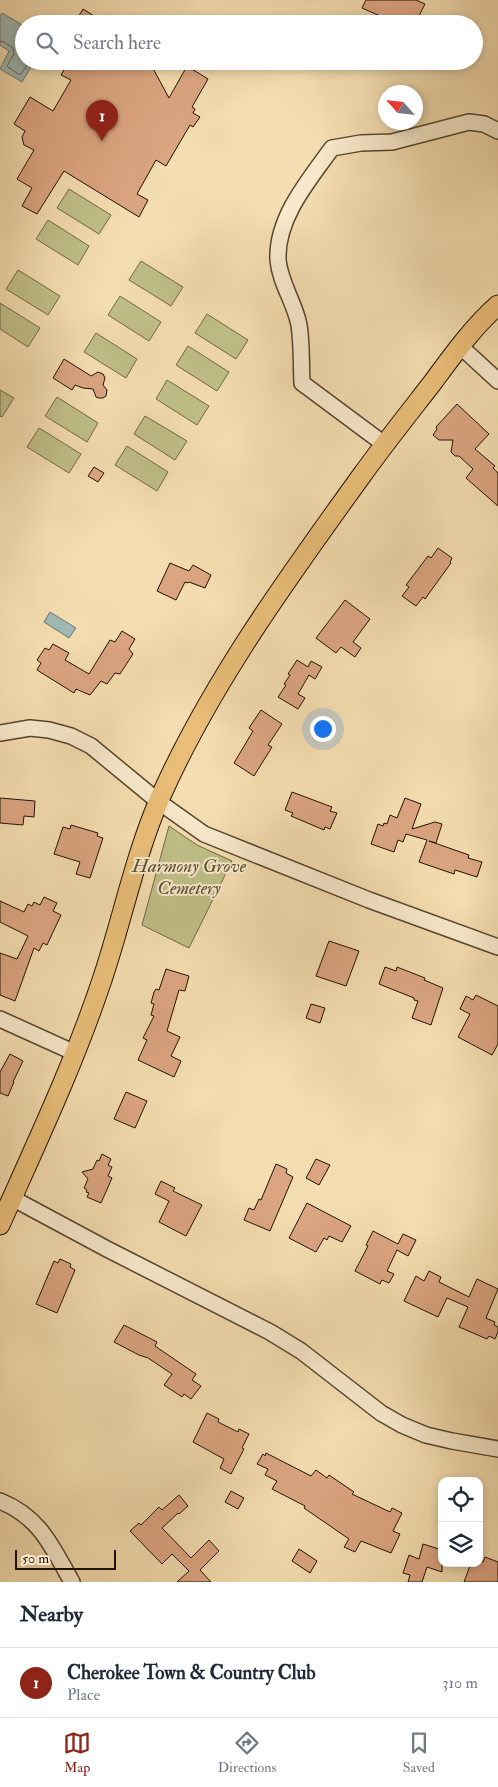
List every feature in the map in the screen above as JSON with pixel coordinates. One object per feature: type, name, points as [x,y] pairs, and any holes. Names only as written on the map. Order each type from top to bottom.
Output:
[{"type":"main road","points":[[0,1224],[76,1053],[103,980],[144,845],[159,802],[173,770],[240,652],[288,579],[384,444],[460,346],[498,305]]},
{"type":"street","points":[[384,444],[302,383],[299,326],[278,260],[282,232],[287,218],[310,178],[332,148],[361,143],[392,142],[469,122],[484,124],[498,131]]},
{"type":"street","points":[[460,346],[498,381]]},
{"type":"street","points":[[0,733],[30,728],[49,730],[70,736],[90,746],[159,802],[204,834],[235,848],[498,947]]},
{"type":"street","points":[[0,1019],[76,1053]]},
{"type":"street","points":[[12,1198],[270,1332],[301,1351],[380,1413],[402,1425],[435,1437],[498,1449]]},
{"type":"street","points":[[0,1500],[22,1512],[40,1528],[72,1582]]},
{"type":"green space","points":[[69,189],[111,215],[99,234],[57,208]]},
{"type":"green space","points":[[48,220],[89,246],[78,265],[36,239]]},
{"type":"green space","points":[[141,261],[183,287],[171,306],[129,280]]},
{"type":"green space","points":[[18,270],[60,296],[48,315],[6,289]]},
{"type":"green space","points":[[120,296],[161,322],[149,341],[108,315]]},
{"type":"green space","points":[[0,303],[40,328],[28,347],[0,329]]},
{"type":"green space","points":[[207,314],[248,340],[236,359],[195,333]]},
{"type":"green space","points":[[96,333],[137,359],[126,378],[84,352]]},
{"type":"green space","points":[[188,346],[229,372],[217,391],[176,365]]},
{"type":"green space","points":[[167,380],[209,406],[197,425],[156,399]]},
{"type":"green space","points":[[0,390],[14,398],[2,417],[0,416]]},
{"type":"green space","points":[[57,397],[98,423],[87,442],[45,416]]},
{"type":"green space","points":[[145,416],[187,441],[175,460],[134,434]]},
{"type":"green space","points":[[39,428],[81,454],[69,473],[27,447]]},
{"type":"green space","points":[[127,446],[168,472],[157,491],[115,465]]},
{"type":"green space","name":"Harmony Grove Cemetery","points":[[169,826],[197,845],[232,861],[189,948],[142,925]]},
{"type":"water","points":[[2,13],[15,21],[15,70],[29,70],[22,82],[0,69],[9,51],[0,45],[0,16]]},
{"type":"water","points":[[50,612],[76,628],[69,638],[44,622]]},
{"type":"building","points":[[366,0],[416,0],[425,4],[420,15],[378,15],[362,8]]},
{"type":"building","points":[[83,9],[93,15],[79,15]]},
{"type":"building","points":[[64,70],[154,70],[169,98],[185,70],[193,70],[208,79],[192,107],[195,109],[193,113],[200,117],[193,127],[190,125],[166,166],[156,160],[137,194],[148,200],[139,217],[64,171],[37,214],[22,206],[32,188],[17,179],[34,150],[24,145],[22,137],[25,131],[14,124],[30,97],[53,111],[71,80],[61,75]]},
{"type":"building","points":[[64,359],[91,376],[98,372],[103,374],[105,378],[103,385],[107,390],[106,396],[103,398],[96,397],[93,389],[75,385],[72,390],[53,378]]},
{"type":"building","points":[[457,404],[489,434],[475,449],[495,466],[493,468],[498,473],[498,506],[466,478],[473,469],[459,456],[455,456],[451,452],[453,440],[439,440],[433,435],[437,429],[436,427]]},
{"type":"building","points":[[94,467],[104,473],[98,482],[88,476]]},
{"type":"building","points":[[438,548],[452,558],[451,563],[425,599],[423,597],[416,606],[402,596],[409,587],[406,585],[428,556],[431,558]]},
{"type":"building","points":[[170,563],[189,571],[193,565],[211,575],[205,588],[185,582],[176,600],[157,591]]},
{"type":"building","points":[[345,600],[370,619],[353,642],[361,648],[355,657],[341,647],[336,653],[316,638]]},
{"type":"building","points":[[122,631],[135,639],[129,649],[133,654],[120,674],[115,673],[107,684],[101,681],[90,695],[76,689],[74,693],[37,670],[41,663],[37,660],[45,648],[49,650],[53,644],[69,653],[65,660],[89,674],[110,640],[115,642]]},
{"type":"building","points":[[297,660],[308,667],[311,661],[322,667],[315,679],[309,675],[298,694],[305,698],[298,709],[278,697],[286,685],[284,684],[290,675],[288,674]]},
{"type":"building","points":[[261,710],[282,724],[268,745],[272,747],[254,776],[234,763],[253,731],[249,728]]},
{"type":"building","points":[[292,792],[332,807],[330,811],[337,813],[330,829],[325,827],[324,830],[291,816],[293,813],[285,810]]},
{"type":"building","points":[[0,798],[35,801],[34,817],[24,816],[23,825],[0,823]]},
{"type":"building","points":[[405,798],[421,804],[412,829],[435,822],[442,824],[436,843],[429,841],[469,855],[468,858],[482,862],[477,877],[455,870],[454,874],[419,862],[427,840],[406,834],[403,842],[398,840],[394,852],[371,844],[378,824],[383,826],[384,823],[387,824],[390,815],[397,818]]},
{"type":"building","points":[[71,825],[98,833],[97,836],[103,838],[90,878],[76,874],[80,862],[54,854],[63,827],[70,829]]},
{"type":"building","points":[[44,897],[57,903],[53,911],[61,915],[47,945],[43,943],[39,951],[34,948],[15,1001],[0,995],[0,953],[17,959],[28,936],[0,922],[0,901],[24,912],[28,904],[32,906],[34,902],[40,905]]},
{"type":"building","points":[[329,941],[359,951],[346,986],[316,976]]},
{"type":"building","points":[[385,967],[396,971],[397,967],[425,978],[424,980],[443,988],[431,1025],[412,1018],[418,1001],[379,984]]},
{"type":"building","points":[[166,969],[189,976],[185,991],[179,990],[167,1031],[180,1037],[171,1056],[181,1061],[174,1077],[138,1060],[147,1040],[143,1038],[154,1016],[151,1015],[154,1004],[151,1003],[154,992],[156,989],[159,990]]},
{"type":"building","points":[[476,995],[498,1006],[498,1044],[492,1055],[458,1037],[470,1014],[460,1009],[466,996],[473,1000]]},
{"type":"building","points":[[311,1004],[325,1008],[320,1023],[306,1018]]},
{"type":"building","points":[[10,1054],[23,1061],[8,1096],[0,1093],[0,1072]]},
{"type":"building","points":[[126,1092],[147,1101],[135,1128],[114,1119]]},
{"type":"building","points":[[102,1154],[111,1159],[108,1165],[112,1167],[108,1176],[112,1178],[101,1203],[87,1197],[89,1193],[84,1188],[88,1179],[82,1172],[93,1169]]},
{"type":"building","points":[[316,1159],[330,1165],[319,1185],[306,1178]]},
{"type":"building","points":[[276,1164],[287,1169],[286,1173],[293,1177],[270,1231],[244,1220],[249,1208],[254,1210],[259,1199],[261,1200]]},
{"type":"building","points":[[161,1181],[175,1188],[173,1191],[202,1205],[186,1236],[159,1222],[169,1201],[155,1194]]},
{"type":"building","points":[[307,1203],[351,1226],[342,1242],[329,1236],[327,1240],[324,1238],[316,1252],[289,1238]]},
{"type":"building","points":[[373,1231],[398,1244],[403,1234],[416,1240],[408,1256],[397,1250],[387,1271],[394,1274],[389,1283],[382,1280],[380,1284],[355,1271],[368,1246],[366,1245]]},
{"type":"building","points":[[60,1259],[71,1264],[70,1267],[75,1270],[57,1313],[36,1304],[54,1261],[58,1263]]},
{"type":"building","points":[[429,1271],[441,1277],[439,1282],[469,1297],[477,1279],[498,1289],[486,1318],[495,1322],[494,1325],[498,1327],[495,1339],[489,1336],[487,1339],[459,1327],[468,1307],[447,1298],[438,1317],[404,1301],[416,1276],[424,1281]]},
{"type":"building","points":[[124,1325],[157,1342],[155,1346],[196,1374],[192,1380],[201,1386],[191,1399],[184,1394],[182,1397],[164,1385],[172,1374],[148,1358],[114,1342]]},
{"type":"building","points":[[207,1413],[219,1419],[218,1422],[238,1432],[239,1429],[249,1434],[242,1448],[244,1449],[231,1474],[220,1468],[224,1459],[193,1442]]},
{"type":"building","points":[[266,1453],[311,1476],[316,1470],[327,1478],[329,1475],[354,1492],[352,1494],[390,1512],[392,1508],[402,1513],[393,1531],[400,1534],[391,1553],[361,1541],[355,1552],[344,1547],[349,1539],[304,1508],[305,1506],[272,1489],[277,1481],[265,1475],[268,1469],[257,1464],[263,1454],[265,1456]]},
{"type":"building","points":[[231,1491],[244,1498],[238,1509],[225,1502]]},
{"type":"building","points":[[179,1495],[188,1506],[162,1528],[191,1558],[209,1540],[219,1551],[200,1570],[211,1582],[177,1582],[189,1571],[172,1554],[162,1564],[130,1531],[139,1523],[141,1525],[159,1507],[162,1510]]},
{"type":"building","points":[[423,1544],[438,1549],[438,1567],[442,1567],[442,1572],[427,1567],[422,1582],[408,1582],[410,1575],[403,1573],[409,1555],[419,1559]]},
{"type":"building","points":[[299,1549],[317,1561],[310,1573],[292,1561]]},
{"type":"building","points":[[485,1557],[498,1562],[498,1582],[464,1582],[470,1567],[483,1567]]},
{"type":"place","name":"Cherokee Town & Country Club","points":[[102,141]]}]
